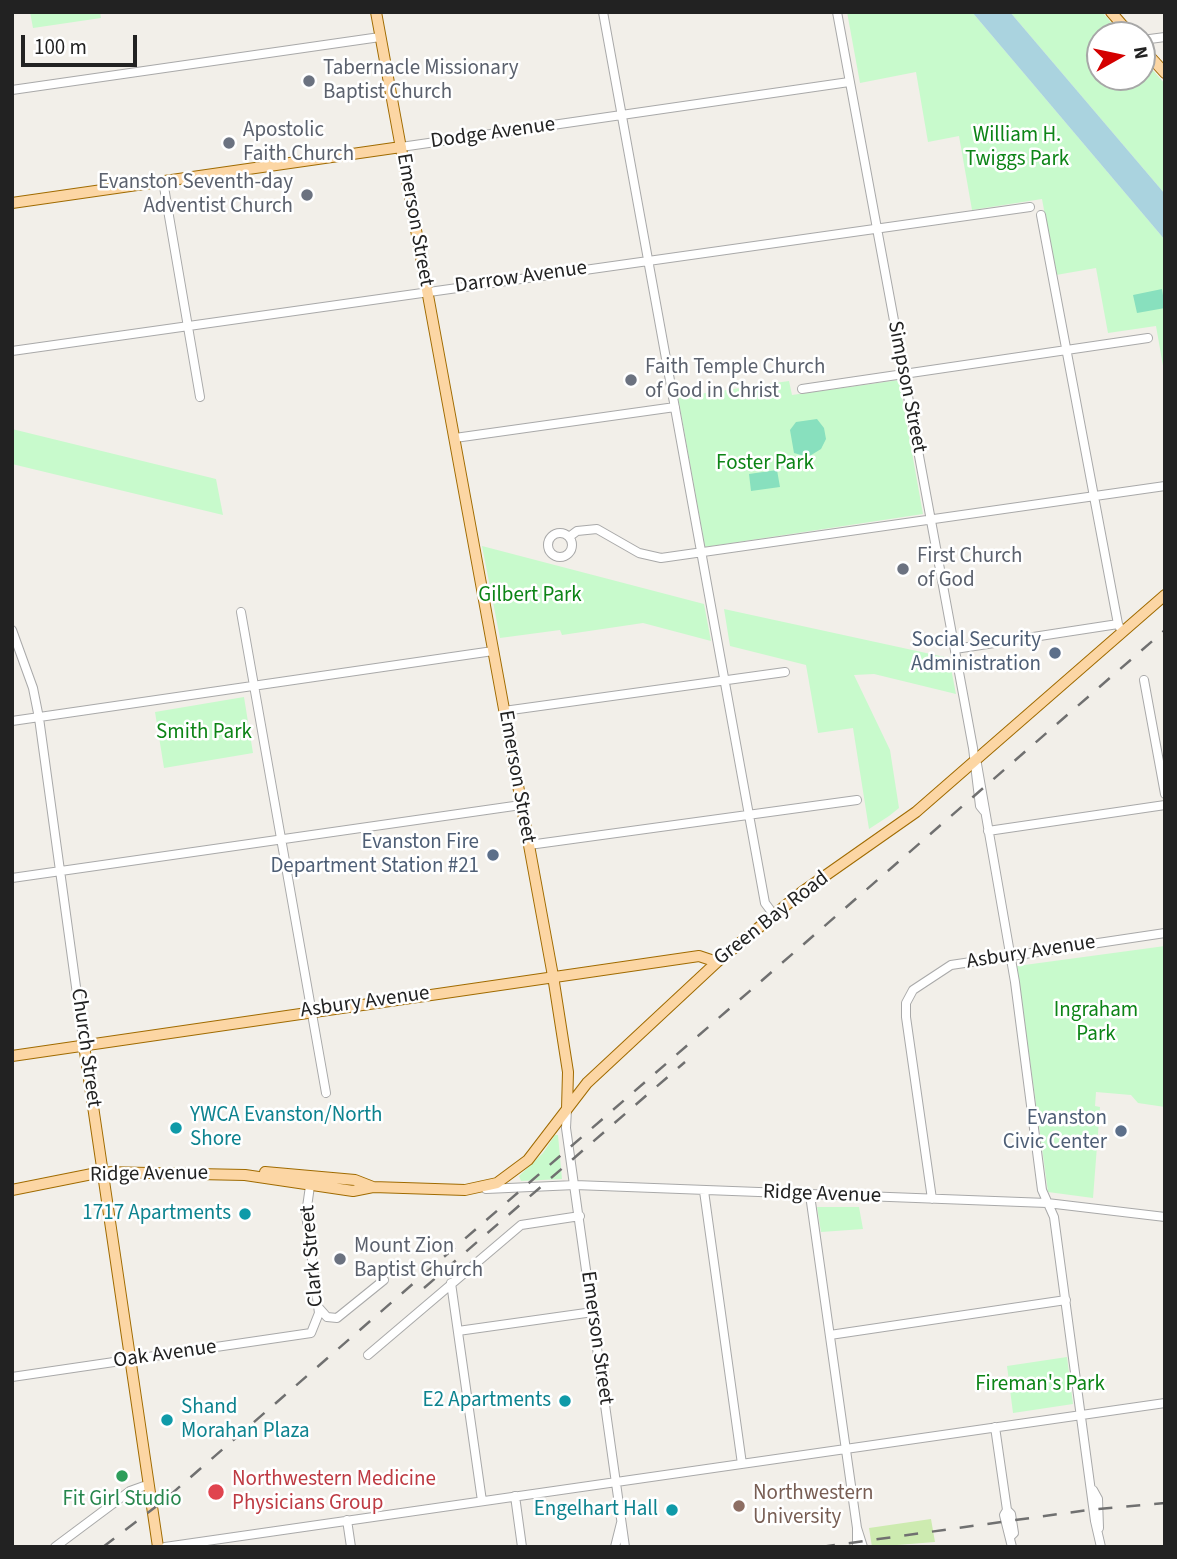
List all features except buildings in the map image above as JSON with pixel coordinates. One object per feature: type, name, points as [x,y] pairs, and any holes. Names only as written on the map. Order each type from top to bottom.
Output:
[{"type":"main road","name":"Emerson Street","points":[[376,12],[554,976],[568,1072],[567,1109]]},
{"type":"main road","name":"Dodge Avenue","points":[[12,203],[401,147]]},
{"type":"main road","name":"Green Bay Road","points":[[373,1187],[442,1191],[479,1189],[512,1174],[528,1160],[587,1083],[717,962],[774,915],[898,827],[975,762],[1120,628],[1165,595]]},
{"type":"main road","name":"Asbury Avenue","points":[[12,1056],[313,1010],[699,956],[717,962]]},
{"type":"main road","name":"Church Street","points":[[84,1045],[151,1483],[158,1547]]},
{"type":"main road","name":"Ridge Avenue","points":[[12,1190],[102,1172],[245,1175],[353,1191],[373,1187]]},
{"type":"main road","name":"Ridge Avenue","points":[[245,1175],[267,1172],[330,1177],[355,1180],[373,1187]]},
{"type":"main road","points":[[310,1186],[330,1177]]},
{"type":"main road","name":"Church Street","points":[[147,1470],[144,1486],[152,1534],[158,1547]]},
{"type":"street","points":[[603,12],[765,903],[774,915]]},
{"type":"street","name":"Simpson Street","points":[[837,12],[975,762],[986,805],[984,811],[1015,982],[1042,1190],[1054,1217],[1083,1415],[1092,1500],[1101,1547]]},
{"type":"street","points":[[12,90],[380,37]]},
{"type":"street","name":"Dodge Avenue","points":[[401,147],[849,82]]},
{"type":"street","points":[[163,181],[200,397]]},
{"type":"street","name":"Darrow Avenue","points":[[12,351],[1030,207]]},
{"type":"street","points":[[955,649],[1120,628],[1041,215]]},
{"type":"street","points":[[802,389],[1148,338]]},
{"type":"street","points":[[455,439],[675,407]]},
{"type":"street","points":[[569,537],[577,531],[597,529],[639,553],[652,556],[702,552],[1165,486]]},
{"type":"street","points":[[241,611],[326,1093]]},
{"type":"street","name":"Church Street","points":[[12,630],[33,688],[39,718],[84,1045]]},
{"type":"street","points":[[12,721],[493,650]]},
{"type":"street","points":[[504,711],[785,672]]},
{"type":"street","points":[[1144,680],[1165,794]]},
{"type":"street","points":[[528,845],[857,800]]},
{"type":"street","points":[[12,878],[521,805]]},
{"type":"street","points":[[988,831],[1165,805]]},
{"type":"street","name":"Asbury Avenue","points":[[932,1199],[906,1017],[907,997],[913,990],[951,965],[1165,933]]},
{"type":"street","name":"Emerson Street","points":[[567,1109],[566,1128],[625,1547]]},
{"type":"street","name":"Ridge Avenue","points":[[479,1189],[575,1185],[1047,1203],[1165,1217]]},
{"type":"street","name":"Clark Street","points":[[310,1186],[306,1214],[319,1308],[315,1327]]},
{"type":"street","points":[[704,1191],[742,1464]]},
{"type":"street","points":[[810,1195],[857,1528],[857,1547]]},
{"type":"street","points":[[368,1355],[521,1225],[580,1216]]},
{"type":"street","points":[[319,1308],[323,1315],[337,1318],[384,1280]]},
{"type":"street","points":[[451,1283],[482,1501]]},
{"type":"street","points":[[830,1335],[1066,1300]]},
{"type":"street","points":[[458,1331],[593,1312]]},
{"type":"street","name":"Oak Avenue","points":[[12,1377],[305,1335],[315,1327]]},
{"type":"street","points":[[165,1547],[1165,1403]]},
{"type":"street","points":[[995,1427],[1007,1510],[1011,1514],[1014,1533],[1011,1542]]},
{"type":"street","points":[[55,1547],[130,1491],[144,1486]]},
{"type":"street","points":[[515,1496],[522,1547]]},
{"type":"street","points":[[347,1520],[351,1547]]},
{"type":"street","points":[[615,1547],[622,1521]]},
{"type":"street","points":[[857,1528],[863,1547]]},
{"type":"green space","points":[[30,12],[100,12],[101,18],[33,28]]},
{"type":"green space","name":"William H. Twiggs Park","points":[[847,12],[972,12],[1165,240],[1165,377],[1156,326],[1108,333],[1096,268],[1056,275],[1042,199],[972,210],[959,136],[928,142],[916,72],[860,83]]},
{"type":"green space","points":[[1010,12],[1102,12],[1110,21],[1086,21],[1086,91],[1156,91],[1156,74],[1165,84],[1165,194]]},
{"type":"green space","points":[[1162,289],[1165,308],[1137,313],[1133,295]]},
{"type":"green space","name":"Foster Park","points":[[899,380],[923,514],[705,547],[678,397],[789,381],[792,395]]},
{"type":"green space","points":[[817,419],[824,428],[826,439],[821,449],[808,457],[794,453],[790,430],[796,422]]},
{"type":"green space","points":[[12,429],[216,479],[223,515],[12,464]]},
{"type":"green space","points":[[777,470],[780,487],[751,491],[749,474]]},
{"type":"green space","name":"Gilbert Park","points":[[482,546],[704,604],[711,641],[643,623],[562,635],[560,630],[500,638]]},
{"type":"green space","points":[[724,609],[949,658],[956,694],[874,674],[854,675],[890,750],[899,808],[869,829],[853,728],[818,733],[806,665],[730,646]]},
{"type":"green space","name":"Smith Park","points":[[244,697],[253,753],[164,768],[155,712]]},
{"type":"green space","name":"Ingraham Park","points":[[1165,946],[1165,1107],[1138,1103],[1131,1095],[1096,1092],[1095,1106],[1100,1107],[1093,1198],[1048,1192],[1017,966]]},
{"type":"green space","points":[[555,1135],[558,1135],[562,1179],[521,1181],[519,1176],[543,1153]]},
{"type":"green space","points":[[817,1207],[859,1207],[863,1229],[821,1232]]},
{"type":"green space","name":"Fireman's Park","points":[[1067,1357],[1073,1404],[1013,1413],[1007,1366]]},
{"type":"green space","points":[[931,1519],[935,1542],[872,1547],[869,1528]]},
{"type":"water","points":[[972,12],[1010,12],[1165,194],[1165,240]]},
{"type":"railway","points":[[103,1547],[162,1502],[1165,630]]},
{"type":"railway","points":[[424,1288],[685,1062]]},
{"type":"railway","points":[[821,1547],[1088,1510],[1165,1503]]},
{"type":"place","name":"Tabernacle Missionary Baptist Church","points":[[309,81]]},
{"type":"place","name":"Apostolic Faith Church","points":[[229,143]]},
{"type":"place","name":"Evanston Seventh-day Adventist Church","points":[[307,195]]},
{"type":"place","name":"Faith Temple Church of God in Christ","points":[[631,380]]},
{"type":"place","name":"First Church of God","points":[[903,569]]},
{"type":"place","name":"Social Security Administration","points":[[1055,653]]},
{"type":"place","name":"Evanston Fire Department Station #21","points":[[493,855]]},
{"type":"place","name":"YWCA Evanston/North Shore","points":[[176,1128]]},
{"type":"place","name":"Evanston Civic Center","points":[[1121,1131]]},
{"type":"place","name":"1717 Apartments","points":[[245,1214]]},
{"type":"place","name":"Mount Zion Baptist Church","points":[[340,1259]]},
{"type":"place","name":"E2 Apartments","points":[[565,1401]]},
{"type":"place","name":"Shand Morahan Plaza","points":[[167,1420]]},
{"type":"place","name":"Fit Girl Studio","points":[[122,1476]]},
{"type":"place","name":"Northwestern Medicine Physicians Group","points":[[216,1492]]},
{"type":"place","name":"Northwestern University","points":[[739,1506]]},
{"type":"place","name":"Engelhart Hall","points":[[672,1510]]}]
